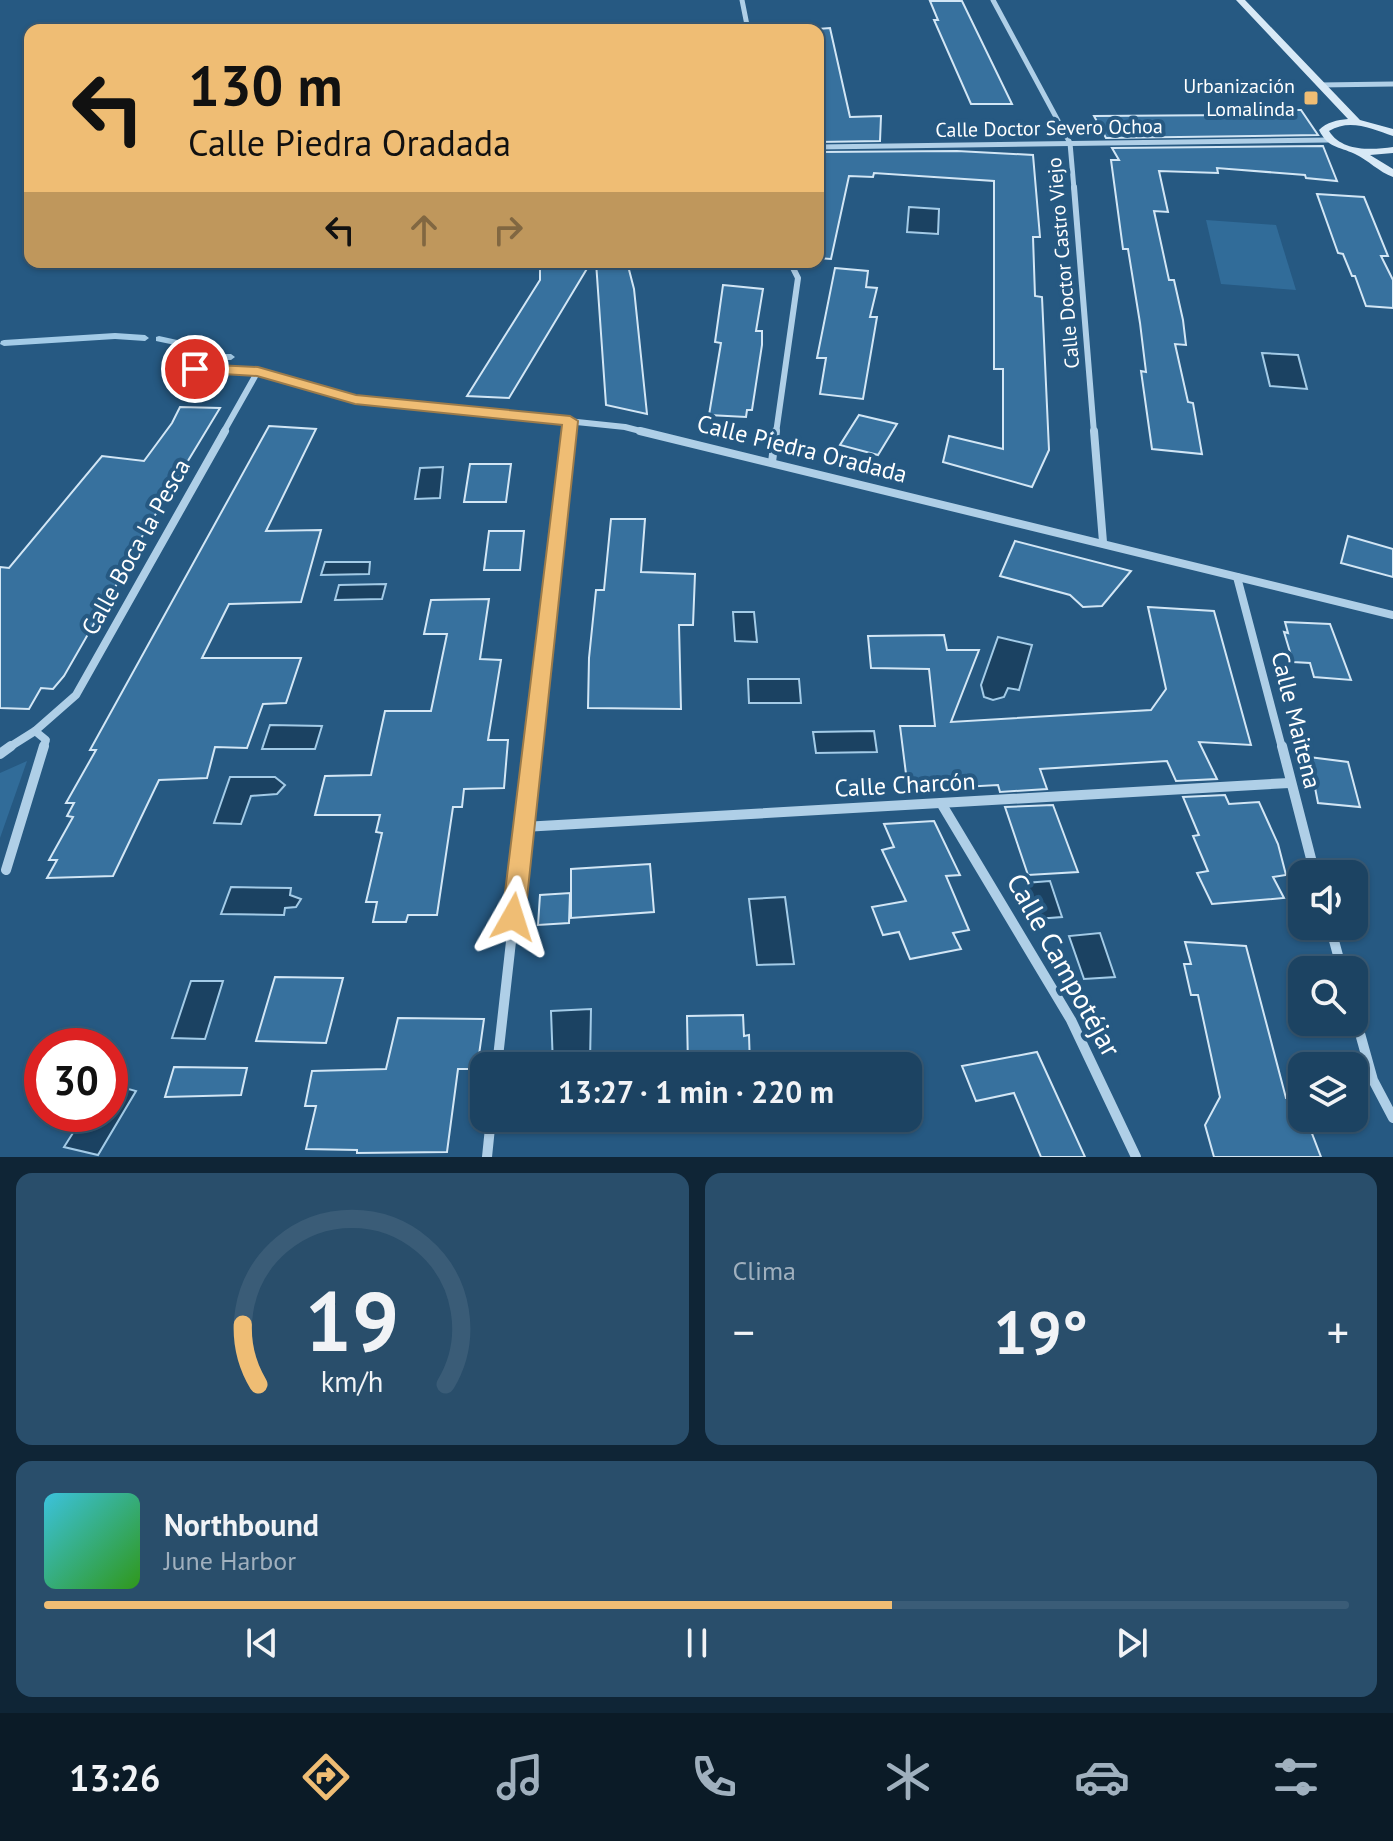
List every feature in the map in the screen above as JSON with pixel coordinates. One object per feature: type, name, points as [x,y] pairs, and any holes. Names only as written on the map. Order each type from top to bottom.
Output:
[{"type":"street","points":[[742,0],[747,24]]},
{"type":"street","name":"Calle Doctor Castro Viejo","points":[[993,0],[1070,143],[1103,542]]},
{"type":"street","points":[[1240,0],[1358,123]]},
{"type":"street","points":[[1320,85],[1393,84]]},
{"type":"street","points":[[1393,133],[1358,123],[1327,127],[1324,135],[1393,174]]},
{"type":"street","name":"Calle Doctor Severo Ochoa","points":[[824,147],[1328,140]]},
{"type":"street","points":[[1355,150],[1393,150]]},
{"type":"street","points":[[772,462],[798,278],[793,268]]},
{"type":"street","name":"Calle Piedra Oradada","points":[[195,369],[258,371],[355,399],[625,427],[1393,615]]},
{"type":"street","name":"Calle Boca la Pesca","points":[[0,754],[35,731],[76,695],[258,371]]},
{"type":"street","points":[[499,1052],[570,421]]},
{"type":"street","name":"Calle Maitena","points":[[1237,577],[1311,860]]},
{"type":"street","points":[[6,870],[46,740],[35,731]]},
{"type":"street","name":"Calle Charcón","points":[[523,827],[1289,783]]},
{"type":"street","name":"Calle Campotéjar","points":[[941,803],[1050,978],[1121,1120],[1136,1157]]},
{"type":"street","points":[[1361,1036],[1373,1080],[1393,1118]]},
{"type":"street","points":[[487,1157],[490,1132]]},
{"type":"shaded area","points":[[909,207],[939,209],[938,234],[907,232]]},
{"type":"shaded area","points":[[1206,220],[1276,225],[1296,290],[1221,284]]},
{"type":"shaded area","points":[[1262,353],[1298,355],[1307,389],[1270,386]]},
{"type":"shaded area","points":[[443,467],[440,498],[415,499],[420,468]]},
{"type":"shaded area","points":[[325,562],[370,562],[369,574],[321,575]]},
{"type":"shaded area","points":[[386,584],[382,599],[335,600],[339,585]]},
{"type":"shaded area","points":[[733,612],[754,612],[757,642],[735,641]]},
{"type":"shaded area","points":[[998,637],[1032,645],[1019,690],[1008,688],[1004,697],[993,700],[984,697],[981,685]]},
{"type":"shaded area","points":[[748,679],[799,679],[801,703],[749,703]]},
{"type":"shaded area","points":[[270,725],[322,726],[315,749],[262,749]]},
{"type":"shaded area","points":[[874,731],[877,752],[816,753],[813,732]]},
{"type":"shaded area","points":[[27,761],[0,838],[0,773]]},
{"type":"shaded area","points":[[230,777],[275,777],[285,785],[277,794],[251,796],[241,824],[214,823]]},
{"type":"shaded area","points":[[1050,881],[1062,917],[1036,919],[1025,883]]},
{"type":"shaded area","points":[[231,887],[291,888],[290,895],[301,899],[296,907],[285,908],[284,915],[221,914]]},
{"type":"shaded area","points":[[785,897],[794,964],[757,965],[749,899]]},
{"type":"shaded area","points":[[1100,933],[1115,977],[1084,979],[1069,936]]},
{"type":"shaded area","points":[[191,981],[223,981],[205,1039],[172,1038]]},
{"type":"shaded area","points":[[591,1009],[590,1052],[552,1052],[551,1011]]},
{"type":"shaded area","points":[[128,1089],[136,1091],[128,1104]]},
{"type":"shaded area","points":[[74,1132],[112,1132],[98,1155],[64,1147]]},
{"type":"building","points":[[930,1],[962,1],[1012,104],[971,104],[934,20],[938,20]]},
{"type":"building","points":[[824,28],[830,28],[850,117],[881,116],[880,141],[824,142]]},
{"type":"building","points":[[1234,110],[1301,110],[1318,135],[1106,138],[1094,116],[1237,115]]},
{"type":"building","points":[[1323,146],[1337,181],[1306,178],[1305,175],[1217,168],[1218,173],[1159,171],[1168,212],[1154,211],[1169,280],[1174,280],[1183,320],[1186,345],[1175,344],[1188,402],[1193,403],[1202,454],[1152,449],[1141,371],[1146,372],[1140,323],[1128,249],[1123,249],[1111,160],[1119,160],[1112,148]]},
{"type":"building","points":[[957,151],[1033,155],[1040,237],[1033,237],[1035,296],[1042,297],[1049,450],[1032,487],[943,462],[949,436],[1003,449],[1003,369],[994,369],[994,181],[874,173],[873,177],[849,176],[831,259],[824,258],[824,152]]},
{"type":"building","points":[[1317,194],[1364,197],[1388,256],[1381,256],[1393,280],[1393,308],[1366,306],[1355,276],[1352,276],[1343,254],[1338,253]]},
{"type":"building","points":[[540,268],[587,268],[509,398],[467,396],[540,280]]},
{"type":"building","points":[[596,268],[629,268],[634,289],[647,414],[606,405]]},
{"type":"building","points":[[835,268],[868,271],[866,287],[877,288],[870,317],[877,317],[863,399],[820,394],[826,358],[817,358]]},
{"type":"building","points":[[723,285],[763,289],[756,331],[762,331],[762,345],[752,410],[747,410],[746,417],[709,415],[721,343],[715,342]]},
{"type":"building","points":[[180,407],[220,408],[123,568],[126,568],[64,676],[53,689],[41,688],[29,709],[0,708],[0,567],[9,568],[102,456],[144,461]]},
{"type":"building","points":[[859,415],[897,424],[878,455],[840,445]]},
{"type":"building","points":[[269,426],[316,429],[266,531],[321,530],[301,602],[229,604],[202,658],[301,658],[286,703],[263,704],[247,748],[215,747],[207,778],[159,780],[113,876],[47,878],[57,860],[49,860],[73,817],[67,816],[74,803],[66,803],[96,750],[90,750]]},
{"type":"building","points":[[470,464],[511,464],[506,502],[464,502]]},
{"type":"building","points":[[611,519],[645,519],[641,572],[695,574],[693,625],[679,625],[681,709],[588,708],[596,590],[604,590]]},
{"type":"building","points":[[489,531],[524,531],[520,570],[484,570]]},
{"type":"building","points":[[1348,536],[1393,549],[1393,577],[1341,563]]},
{"type":"building","points":[[1015,541],[1131,571],[1102,606],[1083,607],[1070,595],[1000,576]]},
{"type":"building","points":[[489,599],[480,659],[501,660],[488,740],[508,740],[504,788],[464,789],[462,807],[453,807],[437,915],[408,915],[406,922],[373,922],[377,902],[366,902],[382,833],[376,832],[380,815],[315,815],[325,776],[371,775],[385,711],[431,711],[447,634],[424,634],[431,600]]},
{"type":"building","points":[[1148,607],[1214,611],[1251,745],[1199,742],[1217,779],[1176,781],[1167,761],[1040,769],[1047,789],[1000,792],[998,785],[908,790],[900,726],[935,726],[929,669],[871,668],[868,636],[944,635],[947,650],[979,650],[951,722],[1151,710],[1166,689]]},
{"type":"building","points":[[1285,622],[1330,624],[1351,680],[1314,677],[1310,663],[1293,662],[1284,632],[1288,633]]},
{"type":"building","points":[[1309,757],[1348,762],[1360,807],[1318,803]]},
{"type":"building","points":[[1225,795],[1229,804],[1259,802],[1278,844],[1286,875],[1273,877],[1284,898],[1212,904],[1197,873],[1208,871],[1193,836],[1199,835],[1183,797]]},
{"type":"building","points":[[1053,805],[1078,872],[1028,875],[1005,807]]},
{"type":"building","points":[[934,821],[960,875],[946,876],[969,930],[953,933],[961,949],[910,959],[899,932],[883,935],[872,907],[906,901],[882,850],[894,847],[884,824]]},
{"type":"building","points":[[650,864],[654,912],[571,918],[571,869]]},
{"type":"building","points":[[570,893],[569,923],[538,925],[540,895]]},
{"type":"building","points":[[1185,942],[1246,946],[1288,1098],[1288,1132],[1311,1132],[1321,1157],[1214,1157],[1205,1125],[1220,1097],[1198,995],[1191,995],[1184,964],[1191,964]]},
{"type":"building","points":[[275,977],[343,978],[326,1043],[256,1041]]},
{"type":"building","points":[[743,1015],[744,1036],[749,1035],[750,1052],[688,1052],[687,1016]]},
{"type":"building","points":[[398,1018],[484,1019],[479,1052],[470,1052],[470,1069],[458,1069],[447,1152],[357,1153],[357,1150],[306,1149],[316,1106],[305,1106],[312,1071],[386,1069]]},
{"type":"building","points":[[1037,1052],[1085,1157],[1041,1157],[1014,1093],[976,1101],[962,1066]]},
{"type":"building","points":[[174,1067],[247,1068],[241,1095],[165,1097]]},
{"type":"waterway","points":[[4,343],[115,336],[145,338]]},
{"type":"waterway","points":[[159,339],[197,347],[209,357],[231,357]]},
{"type":"place","name":"Urbanización Lomalinda","points":[[1311,98]]},
{"type":"route","points":[[195,369],[258,371],[355,399],[570,421],[513,917]]}]
